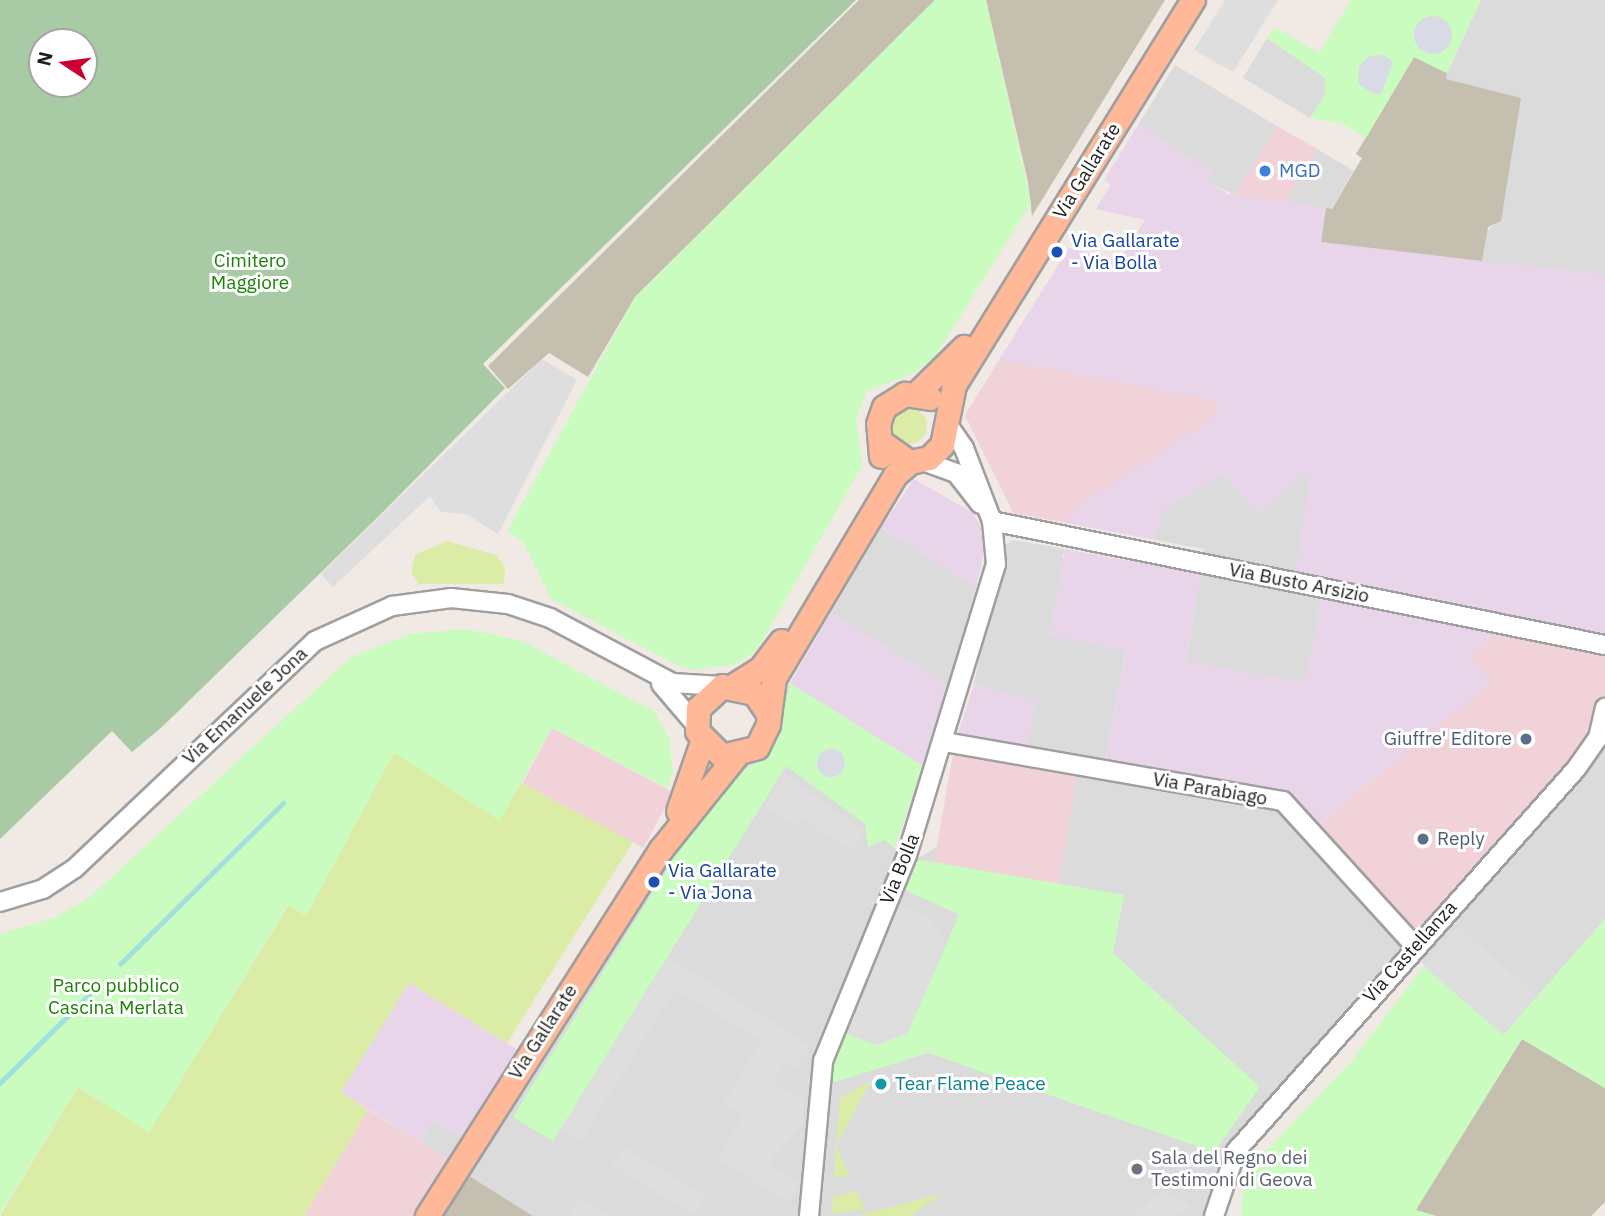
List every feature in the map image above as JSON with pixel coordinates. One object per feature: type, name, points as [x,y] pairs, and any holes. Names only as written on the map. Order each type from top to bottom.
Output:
[{"type":"main road","name":"Via Gallarate","points":[[661,849],[699,734],[703,698],[728,685],[773,654],[864,511],[882,466],[884,407],[899,396],[917,393],[956,360],[1180,0]]},
{"type":"main road","name":"Via Gallarate","points":[[427,1216],[661,849],[735,757],[757,747],[774,678],[895,475],[942,445],[954,385],[1194,0]]},
{"type":"main road","points":[[917,393],[934,401],[946,419]]},
{"type":"main road","points":[[881,442],[892,456],[916,462]]},
{"type":"main road","points":[[728,685],[754,693],[766,712]]},
{"type":"main road","points":[[699,734],[735,757]]},
{"type":"street","name":"Via Bolla","points":[[809,1216],[822,1061],[904,864],[991,591],[997,553],[992,521],[964,448],[946,419]]},
{"type":"street","name":"Via Bolla","points":[[916,462],[956,473],[992,521]]},
{"type":"street","name":"Via Busto Arsizio","points":[[992,521],[1605,645]]},
{"type":"street","name":"Via Emanuele Jona","points":[[0,902],[43,889],[75,868],[295,656],[373,612],[429,599],[490,600],[550,618],[639,667],[682,686],[728,685]]},
{"type":"street","name":"Via Emanuele Jona","points":[[639,667],[678,697],[699,734]]},
{"type":"street","name":"Via Castellanza","points":[[1217,1210],[1236,1151],[1415,946],[1576,769],[1598,738],[1605,708]]},
{"type":"street","name":"Via Parabiago","points":[[944,742],[1292,805],[1415,946]]},
{"type":"shaded area","points":[[859,0],[935,0],[635,297],[588,377],[549,353],[508,389],[488,366]]},
{"type":"shaded area","points":[[986,0],[1165,0],[1032,216],[1028,182]]},
{"type":"shaded area","points":[[1225,0],[1278,0],[1233,72],[1194,50]]},
{"type":"shaded area","points":[[1481,0],[1605,0],[1605,275],[1482,261],[1486,233],[1497,222],[1445,78]]},
{"type":"shaded area","points":[[1433,16],[1446,22],[1452,35],[1446,48],[1433,54],[1420,48],[1414,35],[1420,22]]},
{"type":"shaded area","points":[[1267,38],[1326,78],[1325,95],[1310,118],[1243,78]]},
{"type":"shaded area","points":[[1383,55],[1393,62],[1381,94],[1372,93],[1358,83],[1359,67],[1369,56]]},
{"type":"shaded area","points":[[1414,57],[1447,73],[1446,79],[1521,98],[1501,221],[1488,227],[1482,261],[1321,242],[1326,208],[1332,209],[1362,158],[1356,154]]},
{"type":"shaded area","points":[[1175,65],[1277,126],[1235,195],[1207,182],[1212,172],[1138,125]]},
{"type":"shaded area","points":[[1138,125],[1213,172],[1208,182],[1228,194],[1326,208],[1321,242],[1605,275],[1605,638],[1294,579],[1311,470],[1258,514],[1221,474],[1161,511],[1155,540],[1067,523],[1074,509],[1212,419],[1217,401],[999,360],[1069,248],[1119,261],[1145,220],[1096,209],[1111,184],[1104,180]]},
{"type":"shaded area","points":[[1277,126],[1317,149],[1285,202],[1235,195]]},
{"type":"shaded area","points":[[1317,149],[1354,171],[1331,209],[1285,202]]},
{"type":"shaded area","points":[[542,359],[577,380],[498,534],[466,514],[441,512],[430,496],[333,587],[321,574]]},
{"type":"shaded area","points":[[999,360],[1217,400],[1213,419],[1075,509],[1067,523],[1013,513],[965,415]]},
{"type":"shaded area","points":[[1311,470],[1323,590],[1308,675],[1298,682],[1186,662],[1204,549],[1155,540],[1161,511],[1221,474]]},
{"type":"shaded area","points":[[914,479],[973,513],[981,527],[984,553],[976,587],[881,528]]},
{"type":"shaded area","points":[[881,528],[976,587],[949,686],[831,613]]},
{"type":"shaded area","points":[[1013,540],[1065,549],[1062,557],[1126,650],[1104,767],[1026,753],[1035,701],[974,684],[1003,547]]},
{"type":"shaded area","points":[[1065,549],[1200,574],[1186,661],[1298,682],[1308,674],[1323,590],[1504,627],[1470,656],[1491,683],[1314,828],[1299,810],[1104,767],[1126,651],[1048,635]]},
{"type":"shaded area","points":[[831,613],[949,686],[923,766],[790,683]]},
{"type":"shaded area","points":[[1504,627],[1605,648],[1605,696],[1595,736],[1409,946],[1310,832],[1490,683],[1470,656]]},
{"type":"shaded area","points":[[790,683],[923,766],[894,848],[916,859],[1079,765],[1281,806],[1409,946],[1245,1136],[1213,1216],[533,1216],[458,1169]]},
{"type":"shaded area","points":[[974,684],[1036,701],[1025,756],[955,743]]},
{"type":"shaded area","points":[[1605,725],[1605,919],[1505,1033],[1412,955]]},
{"type":"shaded area","points":[[552,728],[673,792],[643,848],[522,784]]},
{"type":"shaded area","points":[[955,743],[1079,765],[1058,885],[934,863]]},
{"type":"shaded area","points":[[831,749],[841,753],[845,763],[841,773],[831,777],[821,773],[817,763],[821,753]]},
{"type":"shaded area","points":[[785,774],[864,832],[852,850],[800,818],[795,826],[765,807]]},
{"type":"shaded area","points":[[897,904],[930,916],[946,946],[907,1034],[875,1045],[841,1032]]},
{"type":"shaded area","points":[[1458,927],[1536,995],[1502,1034],[1424,966]]},
{"type":"shaded area","points":[[668,957],[811,1046],[796,1068],[786,1062],[773,1083],[805,1099],[802,1126],[768,1163],[800,1183],[788,1203],[717,1158],[742,1117],[723,1104],[761,1041],[675,989],[581,1141],[561,1129]]},
{"type":"shaded area","points":[[409,983],[526,1055],[469,1142],[434,1120],[420,1141],[340,1092]]},
{"type":"shaded area","points":[[1522,1039],[1605,1088],[1605,1202],[1591,1216],[1436,1216],[1415,1210]]},
{"type":"shaded area","points":[[368,1110],[456,1163],[424,1216],[304,1216]]},
{"type":"shaded area","points":[[433,1120],[469,1142],[456,1163],[420,1141]]},
{"type":"shaded area","points":[[624,1146],[706,1197],[695,1216],[612,1165]]},
{"type":"shaded area","points":[[458,1169],[533,1216],[430,1216]]},
{"type":"shaded area","points":[[1163,1191],[1191,1206],[1177,1216],[1132,1216]]},
{"type":"shaded area","points":[[580,1197],[609,1216],[568,1216]]},
{"type":"green space","name":"Cimitero Maggiore","points":[[0,0],[856,0],[483,364],[505,388],[382,513],[162,727],[132,752],[112,731],[0,839]]},
{"type":"green space","points":[[935,0],[986,0],[1031,203],[936,355],[916,372],[867,391],[856,418],[862,466],[757,650],[736,664],[693,670],[677,665],[551,599],[524,543],[508,530],[635,297]]},
{"type":"green space","points":[[1351,0],[1481,0],[1447,73],[1414,57],[1366,138],[1341,123],[1310,118],[1325,94],[1325,78],[1267,38],[1275,27],[1319,53]]},
{"type":"green space","points":[[909,408],[922,413],[927,426],[922,439],[909,444],[896,439],[891,426],[896,413]]},
{"type":"green space","points":[[446,541],[496,555],[505,567],[504,584],[419,584],[411,573],[415,555]]},
{"type":"green space","name":"Parco pubblico Cascina Merlata","points":[[466,629],[522,641],[655,712],[669,739],[673,774],[667,788],[552,728],[500,820],[394,753],[306,916],[288,905],[149,1133],[78,1087],[0,1213],[0,934],[54,918],[90,897],[351,657],[410,634]]},
{"type":"green space","points":[[790,683],[923,766],[894,848],[884,840],[868,847],[865,824],[786,766],[553,1141],[514,1118],[517,1110],[721,783],[759,761],[777,737]]},
{"type":"green space","points":[[394,752],[499,820],[521,783],[633,842],[507,1043],[409,983],[341,1092],[368,1110],[304,1216],[0,1216],[78,1087],[149,1132],[289,905],[306,916]]},
{"type":"green space","points":[[916,859],[1124,895],[1113,953],[1260,1087],[1214,1152],[928,1053],[829,1084],[841,1031],[907,1034],[957,920],[958,914],[903,889]]},
{"type":"green space","points":[[1605,919],[1605,1088],[1522,1039],[1416,1210],[1436,1216],[1241,1216],[1246,1172],[1351,1062],[1424,966],[1505,1033]]},
{"type":"green space","points":[[871,1081],[836,1145],[840,1098]]},
{"type":"green space","points":[[836,1145],[849,1176],[834,1177]]},
{"type":"green space","points":[[856,1191],[865,1209],[832,1214],[833,1197]]},
{"type":"green space","points":[[943,1193],[910,1216],[857,1216]]},
{"type":"waterway","points":[[120,964],[283,803]]},
{"type":"waterway","points":[[0,1083],[89,995]]},
{"type":"place","name":"MGD","points":[[1265,171]]},
{"type":"place","name":"Via Gallarate - Via Bolla","points":[[1057,252]]},
{"type":"place","name":"Giuffre' Editore","points":[[1526,739]]},
{"type":"place","name":"Reply","points":[[1423,839]]},
{"type":"place","name":"Via Gallarate - Via Jona","points":[[654,882]]},
{"type":"place","name":"Tear Flame Peace","points":[[881,1084]]},
{"type":"place","name":"Sala del Regno dei Testimoni di Geova","points":[[1137,1169]]}]
